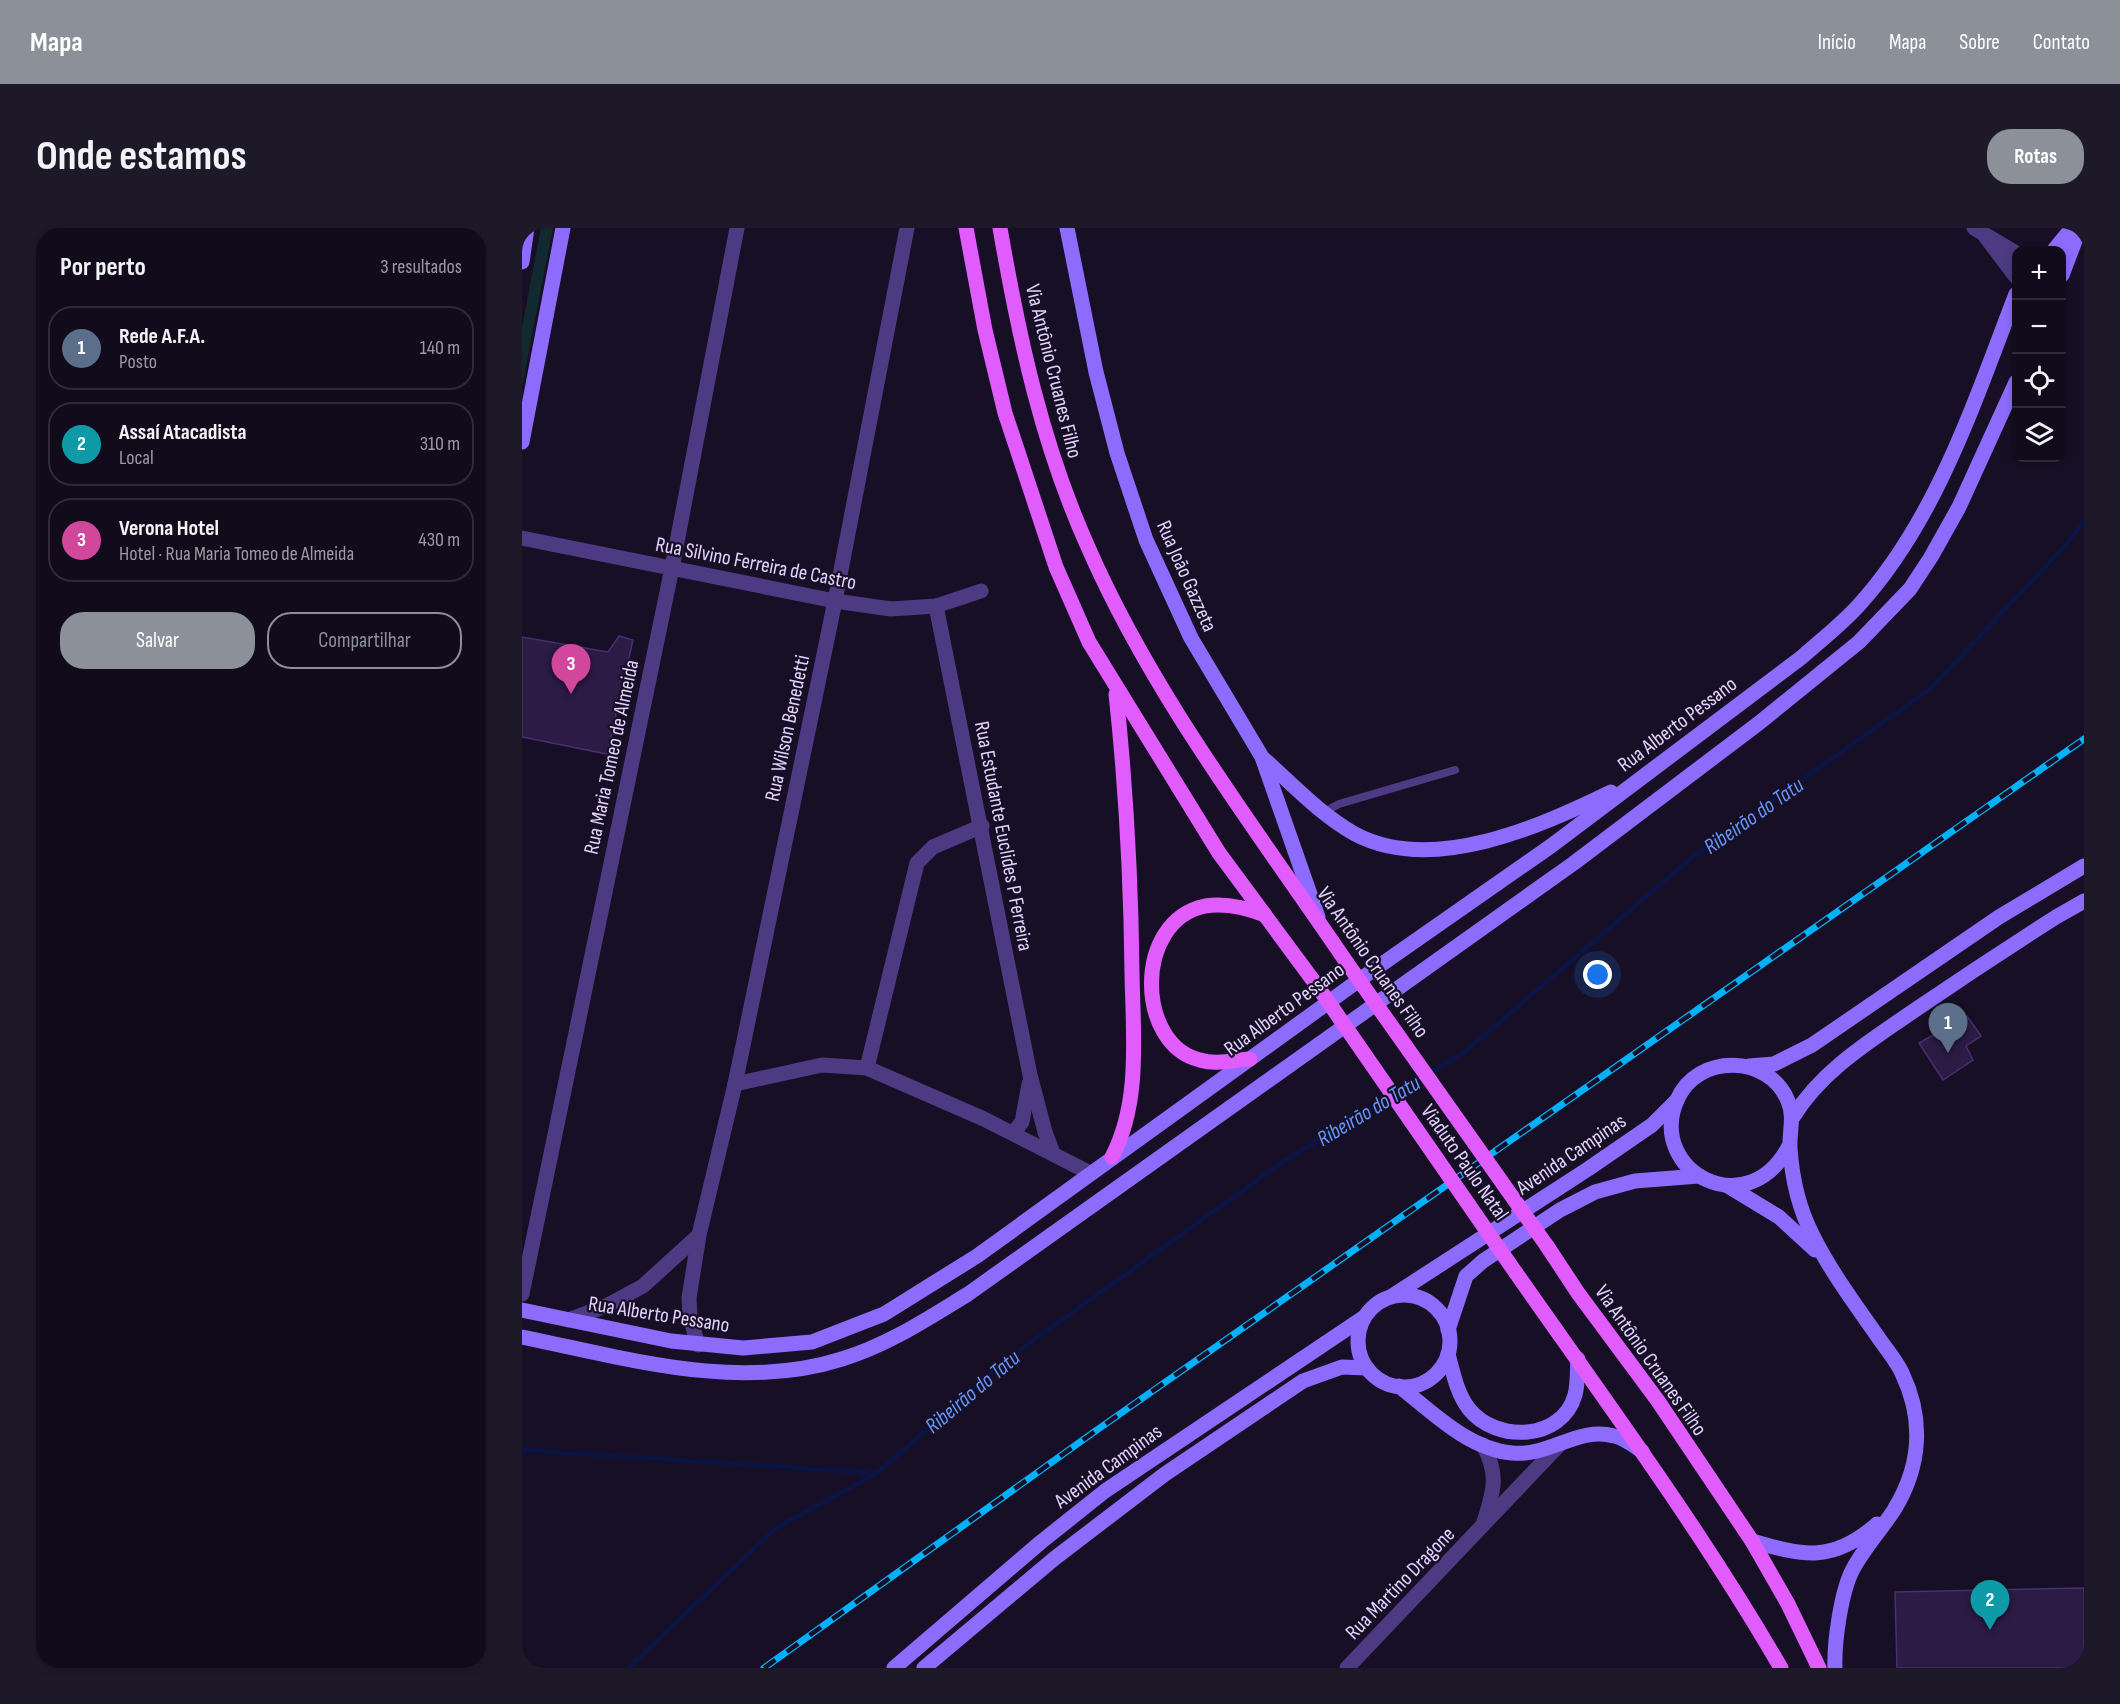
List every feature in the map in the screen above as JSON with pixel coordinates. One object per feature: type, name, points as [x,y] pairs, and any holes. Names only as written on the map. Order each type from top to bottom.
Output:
[{"type":"main road","points":[[966,228],[985,330],[1005,413],[1056,567],[1089,642],[1115,688],[1219,853],[1264,915]]},
{"type":"main road","name":"Via Antônio Cruanes Filho","points":[[1000,228],[1015,313],[1034,398],[1058,474],[1088,547],[1121,615],[1176,711],[1347,963],[1578,1293],[1658,1401],[1752,1540],[1788,1604],[1819,1668]]},
{"type":"main road","points":[[1112,1157],[1130,1114],[1132,1020],[1130,869],[1125,773],[1115,688]]},
{"type":"main road","points":[[1250,1059],[1211,1062],[1198,1060],[1177,1047],[1158,1017],[1153,1002],[1151,971],[1161,942],[1170,929],[1196,910],[1203,907],[1223,906],[1264,915]]},
{"type":"main road","name":"Viaduto Paulo Natal","points":[[1264,915],[1318,987],[1578,1359]]},
{"type":"main road","points":[[1578,1359],[1735,1589],[1781,1668]]},
{"type":"street","points":[[522,262],[527,228]]},
{"type":"street","points":[[522,442],[563,228]]},
{"type":"street","name":"Rua Maria Tomeo de Almeida","points":[[522,1294],[672,568],[737,228]]},
{"type":"street","name":"Rua Wilson Benedetti","points":[[698,1345],[690,1317],[689,1298],[699,1235],[735,1084],[835,601],[907,228]]},
{"type":"street","name":"Rua João Gazzeta","points":[[1067,228],[1096,372],[1117,453],[1146,540],[1191,638],[1262,757],[1320,922]]},
{"type":"street","points":[[2057,246],[2072,228]]},
{"type":"street","points":[[2066,263],[2080,228]]},
{"type":"street","points":[[1979,232],[2012,251]]},
{"type":"street","points":[[1979,232],[2012,272]]},
{"type":"street","name":"Rua Alberto Pessano","points":[[522,1310],[698,1345],[743,1348],[794,1345],[832,1336],[863,1324],[946,1277],[1551,846],[1802,657],[1859,606],[1880,581],[1927,506],[1947,464],[2014,300]]},
{"type":"street","points":[[522,1337],[703,1371],[739,1373],[788,1371],[843,1359],[878,1345],[968,1294],[1574,863],[1759,723],[1860,642],[1910,589],[1931,557],[1959,507],[2012,391]]},
{"type":"street","name":"Rua Silvino Ferreira de Castro","points":[[522,538],[835,601],[891,609],[936,606],[981,591]]},
{"type":"street","name":"Rua Estudante Euclides P Ferreira","points":[[936,606],[982,826],[1030,1075],[1053,1153]]},
{"type":"street","points":[[1262,757],[1324,812],[1356,834],[1380,844],[1425,851],[1503,835],[1542,823],[1642,777]]},
{"type":"street","points":[[867,1068],[917,863],[933,847],[982,826]]},
{"type":"street","points":[[1790,1144],[1781,1162],[1766,1176],[1748,1184],[1728,1186],[1713,1183],[1699,1176],[1683,1161],[1674,1142],[1672,1120],[1677,1100],[1686,1085],[1699,1074],[1715,1067],[1732,1064],[1748,1066],[1774,1064],[1812,1045],[1999,917],[2084,866]]},
{"type":"street","points":[[1793,1117],[1803,1100],[1828,1073],[1863,1046],[2056,916],[2084,901]]},
{"type":"street","points":[[735,1084],[822,1065],[867,1068],[1012,1133],[1090,1173]]},
{"type":"street","points":[[1748,1066],[1764,1074],[1778,1085],[1788,1100],[1793,1117],[1790,1144],[1792,1169],[1805,1219],[1825,1260],[1902,1371],[1916,1408],[1918,1442],[1911,1476],[1895,1508],[1852,1570],[1841,1611],[1835,1668]]},
{"type":"street","name":"Rua Estudante Euclides P Ferreira","points":[[1012,1133],[1022,1122],[1030,1075]]},
{"type":"street","name":"Avenida Campinas","points":[[1392,1296],[1652,1125],[1677,1100]]},
{"type":"street","name":"Avenida Campinas","points":[[1448,1330],[1466,1276],[1483,1261],[1560,1210],[1595,1192],[1635,1181],[1699,1176]]},
{"type":"street","points":[[1728,1186],[1779,1216],[1825,1260]]},
{"type":"street","points":[[568,1320],[606,1306],[642,1286],[699,1235]]},
{"type":"street","points":[[1448,1354],[1441,1368],[1429,1379],[1414,1385],[1399,1386],[1376,1378],[1367,1368],[1358,1343],[1363,1318],[1374,1305],[1392,1296],[1411,1295],[1427,1301],[1441,1313],[1448,1330],[1448,1354],[1458,1390],[1469,1410],[1483,1421],[1514,1432],[1533,1432],[1550,1426],[1563,1416],[1575,1396],[1578,1359]]},
{"type":"street","name":"Avenida Campinas","points":[[894,1668],[1041,1542],[1152,1458],[1363,1318]]},
{"type":"street","name":"Avenida Campinas","points":[[924,1668],[1046,1565],[1165,1474],[1303,1381],[1342,1367],[1367,1368]]},
{"type":"street","name":"Rua Martino Dragone","points":[[1399,1386],[1455,1430],[1483,1445],[1511,1453],[1539,1452],[1582,1435],[1595,1433],[1616,1436],[1642,1451]]},
{"type":"street","name":"Rua Martino Dragone","points":[[1347,1668],[1483,1528],[1560,1444]]},
{"type":"street","name":"Rua Martino Dragone","points":[[1483,1445],[1491,1461],[1494,1474],[1493,1491],[1483,1528]]},
{"type":"street","points":[[1152,1458],[1165,1474]]},
{"type":"street","points":[[1752,1540],[1790,1552],[1814,1555],[1836,1550],[1860,1538],[1895,1508]]},
{"type":"lane","points":[[1324,812],[1339,804],[1455,770]]},
{"type":"green space","points":[[541,228],[553,228],[522,387],[522,327]]},
{"type":"building","points":[[619,636],[633,640],[607,754],[522,737],[522,637],[608,652]]},
{"type":"building","points":[[1967,1016],[1981,1036],[1966,1046],[1973,1060],[1943,1080],[1919,1043]]},
{"type":"building","points":[[2084,1588],[2084,1668],[1897,1668],[1895,1592]]},
{"type":"waterway","name":"Ribeirão do Tatu","points":[[628,1668],[776,1528],[877,1473],[1010,1357],[1284,1161],[1466,1051],[1689,860],[1930,689],[2063,548],[2084,521]]},
{"type":"waterway","points":[[522,1450],[877,1473]]},
{"type":"railway","points":[[764,1668],[1094,1432],[2084,739]]},
{"type":"place","name":"Verona Hotel","points":[[571,694]]},
{"type":"place","name":"Rede A.F.A.","points":[[1948,1053]]},
{"type":"place","name":"Assaí Atacadista","points":[[1990,1630]]}]
